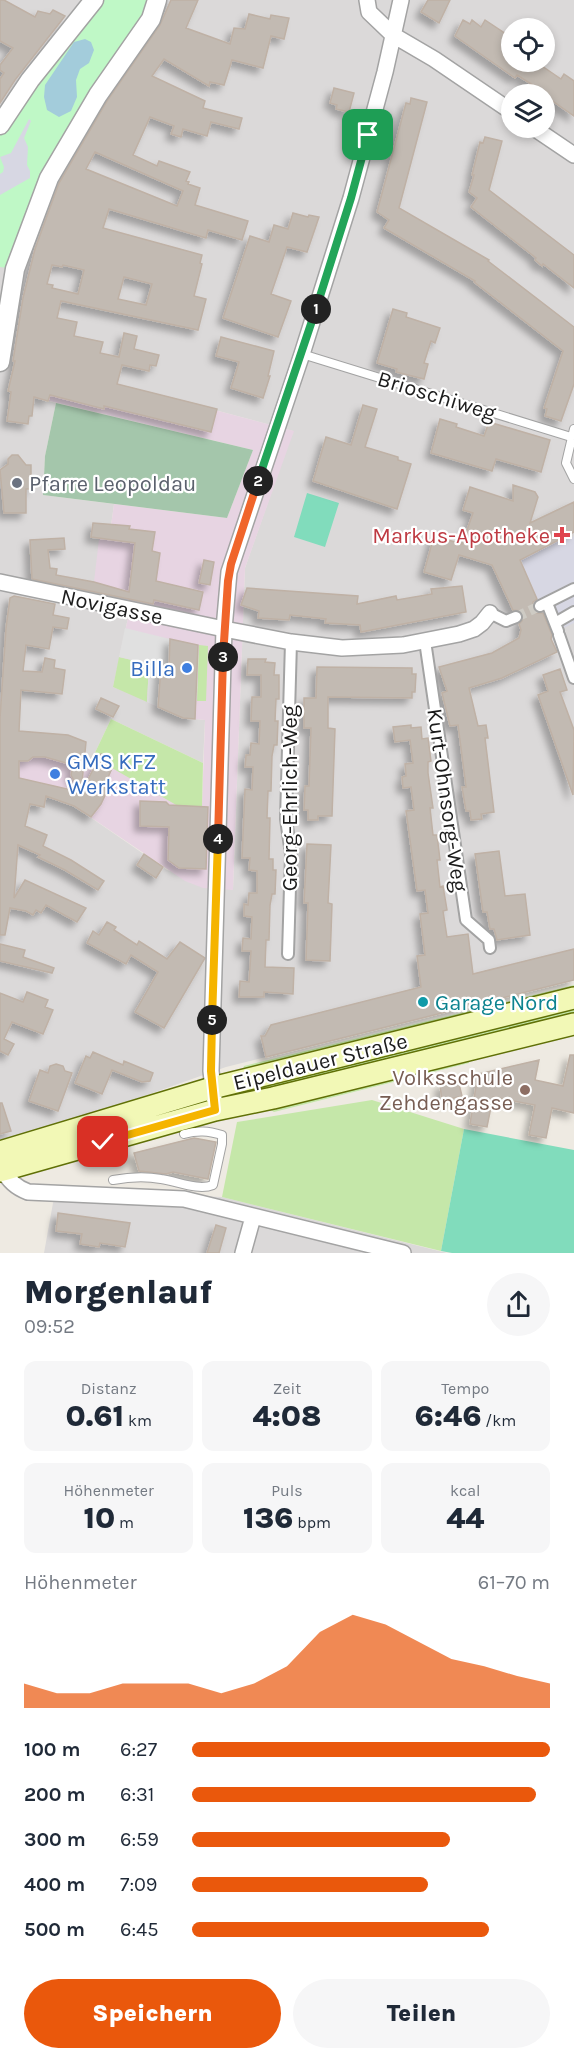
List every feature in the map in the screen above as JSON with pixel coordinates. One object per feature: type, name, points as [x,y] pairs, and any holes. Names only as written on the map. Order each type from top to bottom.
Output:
[{"type":"main road","name":"Eipeldauer Straße","points":[[1,1164],[212,1088],[574,998]]},
{"type":"main road","name":"Eipeldauer Straße","points":[[1,1164],[574,1024]]},
{"type":"street","points":[[0,124],[30,80],[94,0]]},
{"type":"street","points":[[0,362],[15,269],[49,178],[98,95],[151,19],[157,0]]},
{"type":"street","points":[[367,0],[369,12],[393,35],[434,59],[501,105]]},
{"type":"street","points":[[215,1110],[211,1061],[224,629],[231,564],[302,354],[351,198],[385,72],[401,0]]},
{"type":"street","points":[[549,138],[574,155]]},
{"type":"street","name":"Novigasse","points":[[0,582],[291,642],[354,649],[380,648],[425,641],[474,629],[490,613]]},
{"type":"street","points":[[574,589],[543,604],[557,630],[574,678]]},
{"type":"street","points":[[557,630],[574,612]]},
{"type":"street","points":[[490,613],[506,621],[516,617]]},
{"type":"street","name":"Kurt-Ohnsorg-Weg","points":[[425,641],[466,920],[489,940],[490,948]]},
{"type":"street","name":"Georg-Ehrlich-Weg","points":[[288,954],[291,854],[286,819],[291,642]]},
{"type":"street","points":[[1,1164],[11,1183],[28,1192],[113,1187],[184,1199],[403,1253]]},
{"type":"street","points":[[243,1253],[253,1217]]},
{"type":"lane","name":"Brioschiweg","points":[[302,354],[573,433]]},
{"type":"lane","points":[[573,433],[566,463],[574,479]]},
{"type":"lane","points":[[113,1187],[142,1177],[160,1178],[205,1188],[213,1185],[222,1135],[207,1131],[184,1134]]},
{"type":"shaded area","points":[[0,0],[574,0],[574,979],[226,1067],[0,1147],[0,789],[21,790],[74,806],[167,870],[233,890],[245,568],[293,431],[117,384],[9,391],[56,403],[45,456],[43,495],[114,504],[111,526],[92,537],[99,538],[123,591],[121,602],[128,618],[113,687],[195,719],[205,720],[203,763],[111,719],[92,759],[57,749],[0,745]]},
{"type":"shaded area","points":[[29,119],[31,121],[24,138],[28,147],[27,165],[30,178],[0,195],[0,174],[4,167],[0,157],[11,153]]},
{"type":"shaded area","points":[[15,361],[117,384],[294,431],[245,568],[233,890],[203,888],[185,881],[74,806],[21,790],[0,745],[57,749],[98,761],[202,807],[205,720],[183,718],[113,687],[128,618],[121,602],[123,591],[94,582],[99,539],[91,537],[93,523],[111,526],[114,504],[227,518],[253,450],[8,391]]},
{"type":"shaded area","points":[[569,535],[571,538],[574,536],[574,623],[549,635],[545,625],[547,622],[521,561],[523,555],[527,553],[529,556]]},
{"type":"shaded area","points":[[125,628],[170,639],[169,667],[161,667],[158,707],[147,702],[149,664],[119,657]]},
{"type":"shaded area","points":[[57,1191],[222,1197],[447,1253],[44,1253]]},
{"type":"green space","points":[[94,0],[157,0],[98,95],[15,269],[0,267],[0,125]]},
{"type":"green space","points":[[56,403],[253,450],[227,518],[43,495],[45,456]]},
{"type":"green space","points":[[307,493],[339,503],[325,547],[294,537]]},
{"type":"green space","points":[[199,645],[208,646],[206,701],[197,701]]},
{"type":"green space","points":[[119,657],[149,664],[147,702],[113,687]]},
{"type":"green space","points":[[111,719],[203,763],[202,807],[178,806],[92,759]]},
{"type":"green space","points":[[574,985],[574,989],[242,1072],[244,1066]]},
{"type":"green space","points":[[574,1007],[574,1015],[248,1096],[247,1088]]},
{"type":"green space","points":[[470,1058],[469,1063],[274,1112],[271,1110],[271,1108]]},
{"type":"green space","points":[[372,1100],[464,1129],[441,1251],[222,1197],[237,1122]]},
{"type":"green space","points":[[464,1129],[574,1150],[574,1253],[452,1253],[441,1251]]},
{"type":"water","points":[[85,39],[91,42],[94,50],[89,63],[80,69],[76,80],[77,97],[71,111],[59,117],[47,110],[44,97],[45,85],[74,42]]},
{"type":"building","points":[[0,0],[35,17],[38,11],[50,14],[53,10],[65,16],[0,103],[0,79],[4,73],[0,70],[0,65],[13,48],[0,41]]},
{"type":"building","points":[[171,0],[198,0],[186,28],[230,44],[234,28],[245,29],[249,14],[270,19],[271,15],[289,18],[284,39],[271,36],[263,68],[232,60],[224,85],[210,82],[209,86],[164,59],[152,76],[205,101],[203,108],[242,118],[239,129],[211,122],[207,136],[183,129],[181,137],[171,134],[174,126],[150,117],[133,155],[157,166],[159,161],[190,172],[186,181],[200,188],[195,205],[248,221],[242,240],[208,230],[206,238],[109,209],[103,228],[202,255],[194,296],[206,299],[198,330],[61,301],[57,318],[77,322],[74,336],[103,342],[100,353],[119,357],[124,333],[137,336],[134,349],[159,355],[156,366],[150,365],[149,371],[122,365],[117,384],[217,409],[211,432],[50,395],[48,401],[34,397],[32,416],[29,416],[28,424],[7,421],[11,392],[8,391],[15,361],[13,361],[23,298],[35,249],[59,183],[107,101],[160,25]],"holes":[[[95,152],[183,191],[177,206],[86,169]],[[52,265],[84,270],[78,294],[52,288],[53,285],[47,284]],[[124,277],[152,284],[146,305],[118,299]]]},
{"type":"building","points":[[428,0],[450,0],[439,23],[421,12]]},
{"type":"building","points":[[463,20],[470,24],[472,20],[481,27],[485,20],[501,31],[501,68],[455,36]]},
{"type":"building","points":[[506,72],[551,72],[561,79],[564,74],[574,81],[574,116],[555,103],[555,84],[531,84],[517,75],[515,78]]},
{"type":"building","points":[[334,88],[354,93],[349,112],[336,109],[337,105],[330,103]]},
{"type":"building","points":[[411,98],[427,102],[399,208],[489,260],[574,327],[574,384],[561,421],[545,416],[547,409],[544,408],[563,351],[475,281],[384,228],[389,220],[377,212],[406,103],[410,104]]},
{"type":"building","points":[[485,137],[502,141],[489,190],[574,255],[574,288],[543,264],[542,266],[535,260],[536,258],[471,207],[477,198],[469,192],[474,175],[472,175],[480,142],[483,143]]},
{"type":"building","points":[[293,213],[319,217],[307,252],[287,247],[271,294],[291,301],[278,337],[223,318],[250,236],[269,242],[274,225],[288,229]]},
{"type":"building","points":[[393,309],[407,313],[406,317],[440,328],[435,343],[431,341],[424,363],[428,364],[424,379],[396,372],[397,369],[377,363]]},
{"type":"building","points":[[221,337],[274,351],[268,376],[270,376],[263,398],[231,388],[239,362],[216,356]]},
{"type":"building","points":[[363,405],[377,409],[365,447],[398,457],[398,460],[411,464],[397,509],[313,481],[326,437],[351,445]]},
{"type":"building","points":[[440,419],[484,436],[489,422],[550,440],[541,472],[496,459],[492,471],[431,453]]},
{"type":"building","name":"Pfarre Leopoldau","points":[[12,455],[18,455],[26,465],[31,465],[31,489],[26,489],[26,513],[4,513],[0,470],[8,464],[8,459]]},
{"type":"building","points":[[513,485],[535,492],[538,497],[530,523],[574,502],[574,532],[520,560],[537,599],[533,602],[533,609],[536,613],[543,613],[557,652],[502,678],[469,688],[478,726],[486,725],[488,738],[485,738],[494,812],[481,814],[482,819],[471,820],[470,811],[466,811],[462,787],[466,787],[458,725],[450,726],[442,693],[447,691],[439,667],[492,653],[519,638],[521,630],[519,624],[523,615],[520,611],[513,610],[492,565],[459,555],[451,580],[424,572],[434,536],[462,544],[473,513],[463,510],[470,487],[513,501]]},
{"type":"building","points":[[93,523],[130,526],[129,529],[155,532],[152,551],[160,553],[156,581],[203,592],[199,610],[154,600],[153,604],[32,579],[30,540],[64,538],[65,549],[48,550],[50,568],[57,569],[56,575],[94,582],[129,592],[135,543],[91,537]]},
{"type":"building","points":[[204,560],[214,562],[210,585],[199,583]]},
{"type":"building","points":[[462,586],[466,612],[361,632],[360,625],[325,623],[326,619],[290,615],[289,620],[258,618],[259,611],[241,605],[247,588],[358,596],[357,604],[396,596],[397,600],[432,594],[431,589]]},
{"type":"building","points":[[14,596],[55,604],[53,615],[69,618],[67,629],[53,627],[49,649],[26,645],[23,671],[42,672],[45,658],[55,660],[54,668],[65,670],[62,694],[21,690],[19,731],[68,735],[86,742],[81,793],[101,754],[110,758],[106,765],[112,768],[104,787],[107,791],[91,817],[74,806],[46,796],[44,807],[30,804],[25,826],[47,835],[43,846],[104,881],[98,890],[38,857],[40,855],[18,845],[14,898],[25,880],[86,908],[77,922],[46,905],[41,913],[36,910],[33,915],[10,908],[5,935],[0,935],[0,718],[10,598]],"holes":[[[33,757],[45,757],[73,765],[71,775],[80,792],[19,778],[19,761],[28,761]]]},
{"type":"building","points":[[170,639],[198,645],[195,719],[183,718],[158,707],[161,667],[169,667]]},
{"type":"building","points":[[248,659],[266,659],[265,662],[275,663],[274,675],[279,675],[279,699],[276,699],[275,721],[278,721],[277,745],[274,745],[272,756],[271,791],[268,791],[267,818],[270,818],[269,859],[273,859],[273,870],[276,870],[275,894],[272,894],[270,905],[269,940],[266,940],[265,967],[294,968],[293,994],[264,992],[264,997],[239,997],[240,981],[249,982],[251,951],[242,951],[243,938],[251,939],[252,917],[244,916],[244,904],[248,905],[249,893],[257,893],[257,871],[249,870],[250,858],[242,858],[245,789],[252,790],[253,767],[245,767],[246,755],[250,755],[251,743],[259,744],[260,721],[251,721],[252,697],[261,697],[261,675],[247,675]]},
{"type":"building","points":[[317,667],[412,668],[412,674],[416,674],[415,692],[412,692],[412,698],[328,697],[328,728],[335,729],[332,816],[318,816],[318,820],[308,820],[308,810],[304,810],[305,786],[309,786],[311,728],[304,728],[304,698],[316,698]]},
{"type":"building","points":[[560,669],[567,690],[560,692],[574,730],[573,795],[538,695],[548,691],[543,675]]},
{"type":"building","points":[[101,698],[119,706],[113,717],[96,709]]},
{"type":"building","points":[[411,725],[411,728],[421,727],[422,739],[428,738],[431,761],[428,762],[428,773],[433,808],[430,808],[433,835],[437,835],[440,887],[443,886],[447,910],[443,911],[447,937],[468,934],[473,974],[574,949],[574,980],[266,1057],[261,1036],[265,1036],[271,1025],[421,987],[417,956],[425,955],[420,914],[428,913],[425,890],[417,891],[406,811],[414,810],[411,787],[403,788],[402,777],[406,776],[405,764],[413,763],[410,740],[395,742],[393,727]]},
{"type":"building","points":[[140,801],[208,807],[206,869],[179,868],[168,860],[169,827],[140,826]]},
{"type":"building","points":[[307,844],[331,845],[328,903],[332,904],[330,961],[306,960],[308,903],[304,903]]},
{"type":"building","points":[[499,851],[505,896],[525,894],[530,935],[497,940],[494,929],[490,929],[487,912],[483,912],[475,854]]},
{"type":"building","points":[[144,854],[163,867],[156,878],[137,865]]},
{"type":"building","points":[[107,922],[116,927],[114,930],[137,945],[139,941],[167,959],[180,942],[205,958],[164,1028],[135,1012],[158,972],[131,955],[126,964],[87,943],[93,931],[99,935]]},
{"type":"building","points":[[0,944],[25,950],[23,957],[54,968],[52,973],[0,961]]},
{"type":"building","points":[[27,992],[48,1000],[45,1007],[53,1010],[43,1034],[12,1022],[4,1039],[14,1044],[8,1055],[0,1051],[0,993],[23,1002]]},
{"type":"building","points":[[93,1052],[123,1065],[124,1061],[153,1073],[150,1081],[142,1082],[112,1070],[102,1094],[75,1083],[86,1056],[90,1058]]},
{"type":"building","name":"Volksschule Zehdengasse","points":[[570,1055],[574,1055],[574,1113],[552,1108],[546,1138],[529,1135],[535,1105],[493,1097],[487,1127],[470,1124],[478,1074],[539,1060],[535,1080],[563,1086]]},
{"type":"building","points":[[56,1064],[72,1073],[58,1111],[29,1101],[40,1070],[48,1073],[50,1066]]},
{"type":"building","points":[[458,1080],[462,1096],[442,1101],[440,1085]]},
{"type":"building","points":[[0,1103],[2,1103],[11,1131],[0,1134]]},
{"type":"building","points":[[194,1138],[216,1142],[208,1179],[173,1172],[166,1174],[139,1171],[134,1153]]},
{"type":"building","points":[[58,1213],[130,1223],[125,1247],[100,1243],[99,1247],[80,1244],[82,1234],[56,1231]]},
{"type":"building","points":[[216,1225],[226,1228],[219,1253],[207,1253]]},
{"type":"tunnel","points":[[516,617],[540,606]]},
{"type":"place","name":"Pfarre Leopoldau","points":[[17,483]]},
{"type":"place","name":"Markus-Apotheke","points":[[562,535]]},
{"type":"place","name":"Billa","points":[[187,668]]},
{"type":"place","name":"GMS KFZ Werkstatt","points":[[55,774]]},
{"type":"place","name":"Garage Nord","points":[[423,1002]]},
{"type":"place","name":"Volksschule Zehdengasse","points":[[525,1090]]},
{"type":"route","points":[[103,1142],[215,1110],[211,1071],[224,629],[229,572],[302,354],[351,198],[368,135]]}]
